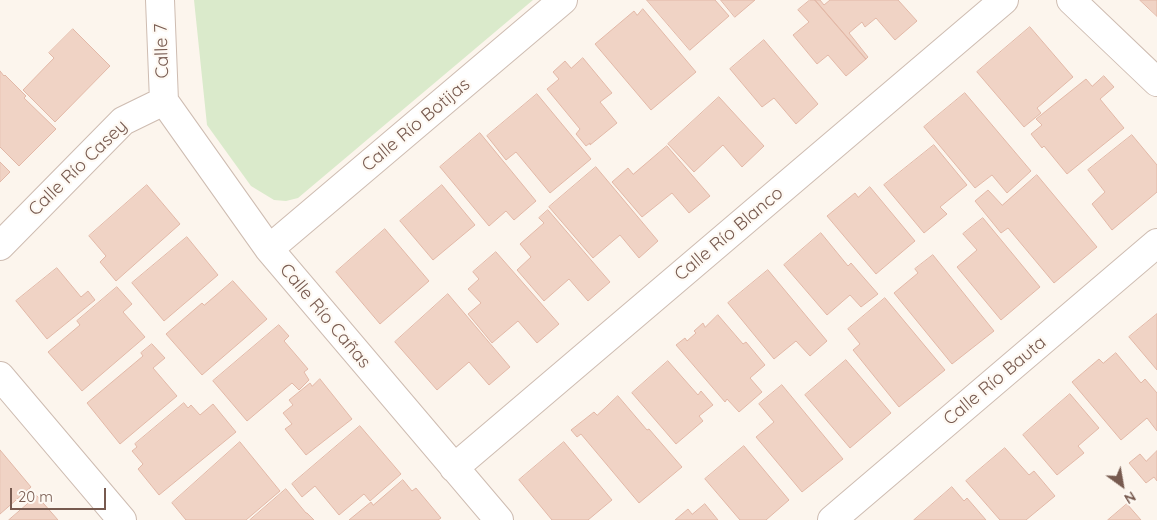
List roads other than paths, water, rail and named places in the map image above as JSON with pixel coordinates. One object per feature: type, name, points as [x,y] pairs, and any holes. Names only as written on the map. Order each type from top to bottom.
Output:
[{"type":"street","name":"Calle 7","points":[[160,0],[164,102]]},
{"type":"street","name":"Calle Río Botijas","points":[[269,249],[563,0]]},
{"type":"street","name":"Calle Río Blanco","points":[[454,468],[1004,0]]},
{"type":"street","points":[[1071,0],[1157,82]]},
{"type":"street","name":"Calle Río Casey","points":[[0,246],[123,121],[164,102]]},
{"type":"street","name":"Calle Río Cañas","points":[[164,102],[269,249],[499,520]]},
{"type":"street","name":"Calle Río Bauta","points":[[832,520],[1157,243]]},
{"type":"street","points":[[0,376],[122,520]]}]
